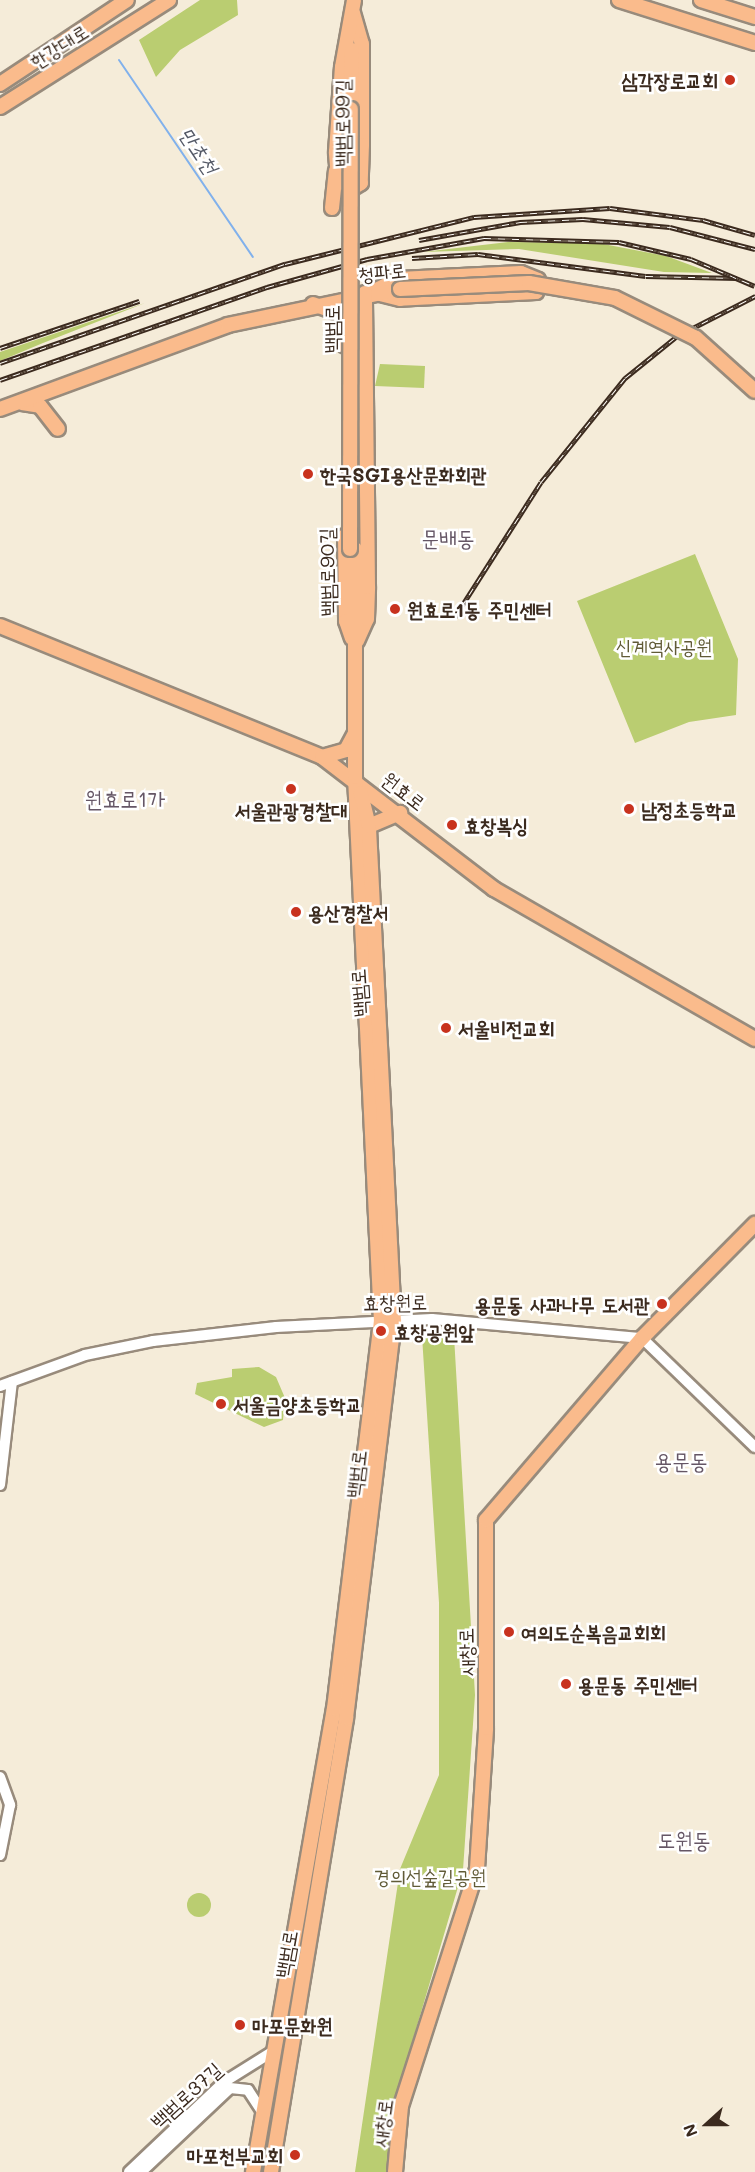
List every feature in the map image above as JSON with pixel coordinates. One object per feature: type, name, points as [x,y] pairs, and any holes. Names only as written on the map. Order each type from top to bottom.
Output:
[{"type":"main road","name":"한강대로","points":[[0,84],[127,0]]},
{"type":"main road","name":"한강대로","points":[[0,107],[169,0]]},
{"type":"main road","points":[[619,0],[755,43]]},
{"type":"main road","points":[[701,0],[755,17]]},
{"type":"main road","name":"백범로","points":[[254,2172],[276,2025],[334,1709],[388,1322],[381,1039],[366,832],[355,777],[353,4]]},
{"type":"main road","name":"백범로99길","points":[[353,4],[362,44],[361,183],[348,188],[336,169],[342,67],[353,4]]},
{"type":"main road","points":[[337,142],[346,151],[362,146]]},
{"type":"main road","points":[[336,169],[332,208],[348,188]]},
{"type":"main road","points":[[521,273],[538,280],[531,295],[400,299],[368,292],[399,279],[521,273]]},
{"type":"main road","name":"청파로","points":[[0,409],[228,325],[313,303],[368,292],[400,289],[529,283],[615,298],[696,338],[755,391]]},
{"type":"main road","name":"백범로90길","points":[[355,646],[367,619],[368,598],[368,292]]},
{"type":"main road","name":"백범로90길","points":[[313,303],[342,314],[345,332],[346,621],[355,646]]},
{"type":"main road","points":[[17,403],[40,406],[58,429]]},
{"type":"main road","name":"원효로","points":[[0,626],[322,757],[355,777],[494,889],[755,1039]]},
{"type":"main road","points":[[322,757],[346,750],[354,733]]},
{"type":"main road","points":[[366,832],[400,813]]},
{"type":"main road","name":"백범로","points":[[366,832],[367,1012],[386,1251]]},
{"type":"main road","points":[[367,1012],[381,1039]]},
{"type":"main road","name":"새창로","points":[[395,2172],[401,2106],[477,1869],[486,1728],[486,1520],[642,1338],[755,1224]]},
{"type":"main road","name":"백범로","points":[[272,2172],[346,1718],[380,1387]]},
{"type":"main road","points":[[334,1709],[346,1718]]},
{"type":"main road","points":[[276,2025],[283,2016],[294,2026]]},
{"type":"street","name":"효창원로","points":[[0,1386],[85,1354],[153,1341],[388,1322],[432,1319],[642,1338]]},
{"type":"street","points":[[642,1338],[755,1447]]},
{"type":"street","points":[[0,1485],[12,1382]]},
{"type":"street","points":[[0,1777],[10,1805],[0,1855]]},
{"type":"street","name":"백범로37길","points":[[129,2172],[224,2082],[272,2052]]},
{"type":"street","name":"백범로37길","points":[[141,2172],[230,2088],[248,2090],[262,2113]]},
{"type":"green space","points":[[200,0],[237,0],[238,15],[180,50],[156,77],[139,40]]},
{"type":"green space","points":[[508,242],[598,243],[666,256],[712,273],[664,272],[519,249],[423,252]]},
{"type":"green space","points":[[145,303],[43,343],[0,361],[0,352]]},
{"type":"green space","points":[[380,364],[425,366],[424,388],[375,386]]},
{"type":"green space","name":"신계역사공원","points":[[695,554],[738,659],[736,715],[689,722],[635,743],[577,601]]},
{"type":"green space","name":"경의선숲길공원","points":[[422,1336],[454,1336],[475,1695],[463,1870],[394,2104],[388,2172],[355,2172],[400,1869],[439,1775],[439,1603]]},
{"type":"green space","points":[[259,1367],[276,1377],[285,1398],[283,1420],[264,1427],[195,1394],[197,1383],[232,1377],[232,1369]]},
{"type":"green space","points":[[199,1893],[208,1896],[211,1905],[208,1914],[199,1917],[190,1914],[187,1905],[190,1896]]},
{"type":"waterway","name":"만초천","points":[[119,60],[253,257]]},
{"type":"railway","points":[[0,363],[285,264],[474,217],[610,208],[703,220],[755,235]]},
{"type":"railway","points":[[419,240],[520,222],[583,219],[670,227],[755,249]]},
{"type":"railway","points":[[0,380],[267,287],[367,259],[484,238],[619,242],[691,259],[755,286]]},
{"type":"railway","points":[[412,258],[478,254],[646,276],[737,278]]},
{"type":"railway","points":[[454,618],[541,482],[625,378],[677,336],[755,296]]},
{"type":"railway","points":[[0,348],[139,301]]},
{"type":"place","name":"삼각장로교회","points":[[730,80]]},
{"type":"place","name":"한국SGI용산문화회관","points":[[308,474]]},
{"type":"place","name":"원효로1동 주민센터","points":[[395,609]]},
{"type":"place","name":"서울관광경찰대","points":[[291,789]]},
{"type":"place","name":"남정초등학교","points":[[629,809]]},
{"type":"place","name":"효창복싱","points":[[452,825]]},
{"type":"place","name":"용산경찰서","points":[[296,912]]},
{"type":"place","name":"서울비전교회","points":[[446,1028]]},
{"type":"place","name":"용문동 사과나무 도서관","points":[[662,1304]]},
{"type":"place","name":"효창공원앞","points":[[381,1331]]},
{"type":"place","name":"서울금양초등학교","points":[[221,1404]]},
{"type":"place","name":"여의도순복음교회회","points":[[509,1632]]},
{"type":"place","name":"용문동 주민센터","points":[[566,1684]]},
{"type":"place","name":"마포문화원","points":[[240,2025]]},
{"type":"place","name":"마포천부교회","points":[[295,2155]]},
{"type":"district","name":"문배동","points":[[448,538]]},
{"type":"district","name":"원효로1가","points":[[125,799]]},
{"type":"district","name":"용문동","points":[[681,1461]]},
{"type":"district","name":"도원동","points":[[684,1840]]}]
